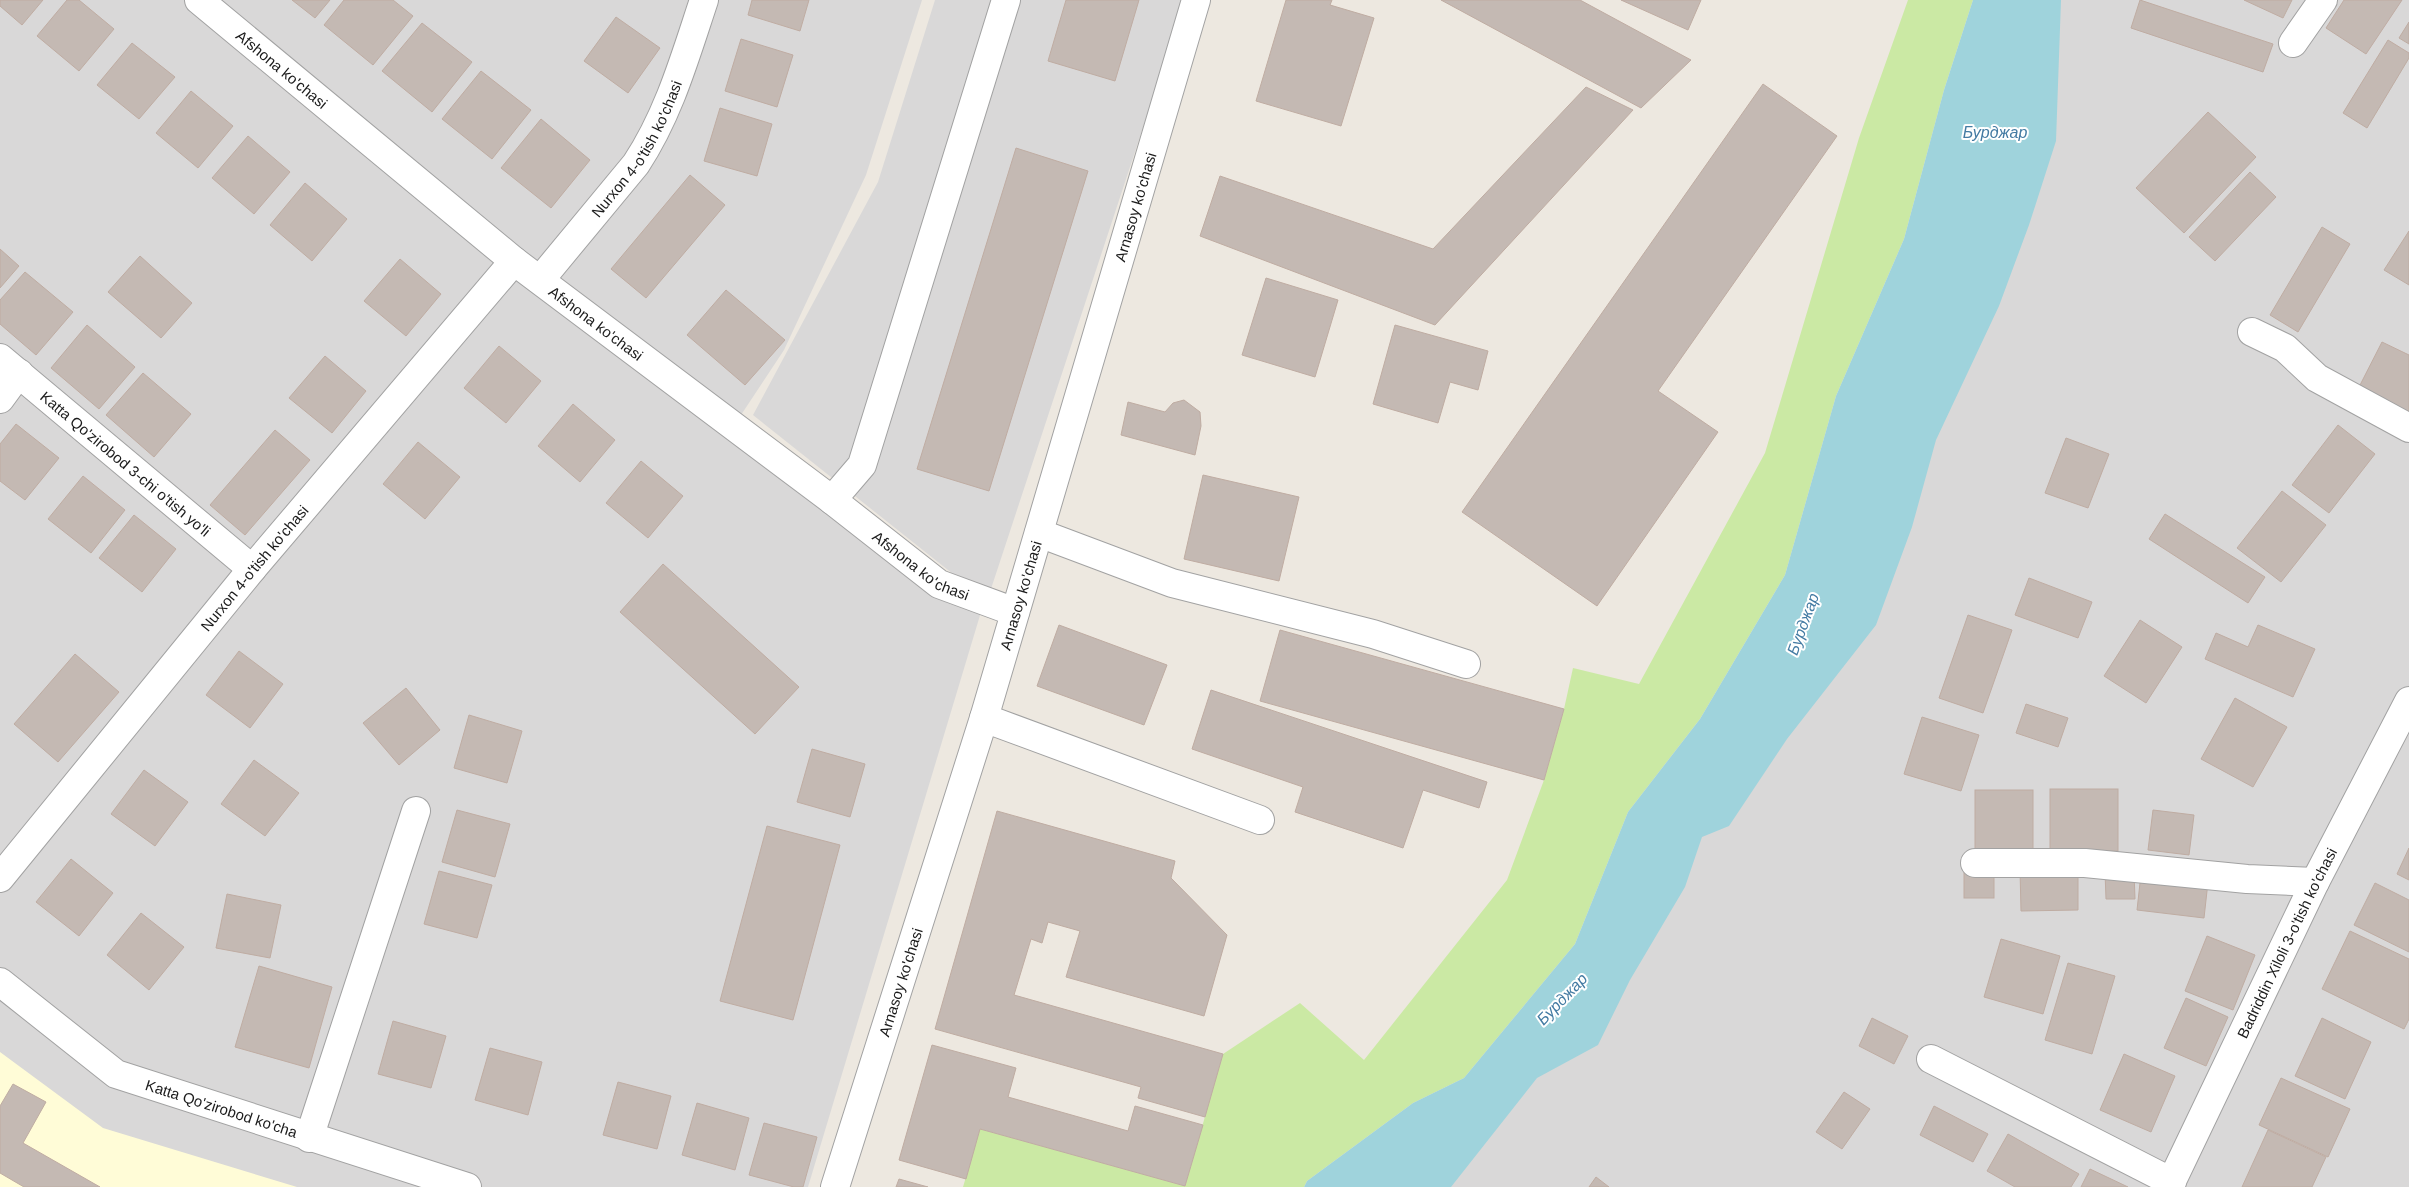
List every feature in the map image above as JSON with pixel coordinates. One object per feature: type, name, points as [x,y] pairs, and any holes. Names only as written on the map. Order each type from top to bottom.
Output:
[{"type":"street","name":"Afshona ko'chasi","points":[[199,0],[514,261],[832,500],[939,584],[1015,612]]},
{"type":"street","name":"Nurxon 4-o'tish ko'chasi","points":[[540,280],[636,164],[646,149],[672,96],[704,0]]},
{"type":"street","points":[[832,500],[862,464],[1006,0]]},
{"type":"street","name":"Arnasoy ko'chasi","points":[[835,1187],[984,718],[1196,0]]},
{"type":"street","points":[[2293,43],[2323,0]]},
{"type":"street","name":"Nurxon 4-o'tish ko'chasi","points":[[0,878],[252,569],[514,261]]},
{"type":"street","points":[[2252,332],[2285,348],[2317,378],[2409,428]]},
{"type":"street","points":[[0,399],[10,365]]},
{"type":"street","name":"Katta Qo'zirobod 3-chi o'tish yo'li","points":[[10,365],[252,569]]},
{"type":"street","points":[[1039,533],[1172,583],[1373,634],[1466,664]]},
{"type":"street","name":"Badriddin Xiloli 3-o'tish ko'chasi","points":[[2170,1184],[2316,882],[2409,701]]},
{"type":"street","points":[[984,718],[1260,820]]},
{"type":"street","points":[[309,1138],[416,811]]},
{"type":"street","points":[[1975,863],[2085,863],[2247,879],[2316,882]]},
{"type":"street","name":"Katta Qo'zirobod ko'cha","points":[[0,982],[116,1074],[309,1138],[467,1187]]},
{"type":"street","points":[[1931,1059],[2170,1184]]},
{"type":"shaded area","points":[[0,0],[922,0],[866,175],[784,350],[739,418],[981,612],[808,1187],[0,1187]]},
{"type":"shaded area","points":[[935,0],[1185,0],[987,601],[753,415],[878,182]]},
{"type":"shaded area","points":[[2002,0],[2409,0],[2409,1187],[1374,1187],[1453,1111],[1791,659]]},
{"type":"shaded area","points":[[0,1052],[103,1128],[297,1187],[0,1187]]},
{"type":"green space","points":[[1908,0],[1973,0],[1944,90],[1904,239],[1836,396],[1785,575],[1700,719],[1628,812],[1575,944],[1464,1078],[1413,1103],[1307,1181],[1304,1187],[963,1187],[980,1129],[1185,1186],[1223,1054],[1300,1003],[1364,1060],[1507,880],[1544,780],[1564,709],[1573,668],[1639,684],[1765,453],[1859,138]]},
{"type":"water","name":"Бурджар","points":[[1973,0],[2061,0],[2056,141],[2029,225],[1999,306],[1936,440],[1912,527],[1876,625],[1787,739],[1729,826],[1702,837],[1685,887],[1630,980],[1598,1045],[1537,1078],[1451,1187],[1304,1187],[1307,1181],[1413,1103],[1464,1078],[1575,944],[1628,812],[1700,719],[1785,575],[1836,396],[1904,239],[1944,90]]},
{"type":"building","points":[[0,0],[43,0],[22,25],[0,6]]},
{"type":"building","points":[[67,0],[79,0],[114,29],[79,71],[37,36]]},
{"type":"building","points":[[292,0],[330,0],[315,18]]},
{"type":"building","points":[[344,0],[393,0],[413,16],[373,65],[324,25]]},
{"type":"building","points":[[752,0],[809,0],[800,31],[748,15]]},
{"type":"building","points":[[1066,0],[1139,0],[1115,81],[1048,61]]},
{"type":"building","points":[[1286,0],[1332,0],[1330,5],[1374,18],[1341,126],[1256,101]]},
{"type":"building","points":[[1441,0],[1580,0],[1691,60],[1641,108]]},
{"type":"building","points":[[1621,0],[1701,0],[1688,30]]},
{"type":"building","points":[[2140,0],[2273,44],[2263,72],[2131,28]]},
{"type":"building","points":[[2244,0],[2292,0],[2283,18]]},
{"type":"building","points":[[2344,0],[2402,0],[2366,54],[2326,28]]},
{"type":"building","points":[[616,17],[660,48],[628,93],[584,61]]},
{"type":"building","points":[[2409,22],[2409,44],[2399,38]]},
{"type":"building","points":[[422,23],[472,62],[432,112],[382,71]]},
{"type":"building","points":[[741,39],[793,55],[777,107],[725,91]]},
{"type":"building","points":[[2388,40],[2409,53],[2409,58],[2367,128],[2343,113]]},
{"type":"building","points":[[132,43],[175,77],[139,119],[97,85]]},
{"type":"building","points":[[481,71],[531,110],[492,159],[442,119]]},
{"type":"building","points":[[1763,84],[1837,136],[1658,391],[1718,432],[1597,606],[1462,512]]},
{"type":"building","points":[[1586,87],[1633,110],[1435,325],[1200,236],[1220,176],[1433,249]]},
{"type":"building","points":[[191,91],[233,126],[198,168],[156,133]]},
{"type":"building","points":[[720,108],[772,124],[757,176],[704,161]]},
{"type":"building","points":[[2208,112],[2256,157],[2184,233],[2136,188]]},
{"type":"building","points":[[541,119],[590,160],[551,208],[501,168]]},
{"type":"building","points":[[248,136],[290,172],[254,214],[212,178]]},
{"type":"building","points":[[1016,148],[1088,171],[989,491],[917,469]]},
{"type":"building","points":[[2250,172],[2276,197],[2215,261],[2189,237]]},
{"type":"building","points":[[690,175],[725,205],[646,298],[611,269]]},
{"type":"building","points":[[305,183],[347,219],[312,261],[270,225]]},
{"type":"building","points":[[2322,227],[2350,244],[2298,332],[2270,315]]},
{"type":"building","points":[[2409,231],[2409,285],[2384,270]]},
{"type":"building","points":[[0,249],[19,266],[0,288]]},
{"type":"building","points":[[140,256],[192,303],[161,338],[108,292]]},
{"type":"building","points":[[400,259],[441,294],[406,336],[364,301]]},
{"type":"building","points":[[25,272],[73,312],[36,355],[0,324],[0,300]]},
{"type":"building","points":[[1266,278],[1338,300],[1315,377],[1242,355]]},
{"type":"building","points":[[726,290],[785,340],[745,385],[687,335]]},
{"type":"building","points":[[87,325],[135,367],[99,409],[51,368]]},
{"type":"building","points":[[1395,325],[1488,351],[1478,390],[1450,382],[1438,423],[1373,404]]},
{"type":"building","points":[[2382,342],[2409,355],[2409,415],[2358,389]]},
{"type":"building","points":[[499,346],[541,381],[506,423],[464,388]]},
{"type":"building","points":[[325,356],[366,391],[332,433],[289,398]]},
{"type":"building","points":[[143,373],[191,414],[154,457],[106,415]]},
{"type":"building","points":[[1184,400],[1200,412],[1201,426],[1195,455],[1121,435],[1128,402],[1165,412],[1173,403]]},
{"type":"building","points":[[573,404],[615,440],[580,482],[538,446]]},
{"type":"building","points":[[16,424],[59,458],[25,500],[0,481],[0,444]]},
{"type":"building","points":[[2338,425],[2375,454],[2329,513],[2292,485]]},
{"type":"building","points":[[275,430],[310,460],[245,535],[210,505]]},
{"type":"building","points":[[2066,438],[2109,454],[2088,508],[2045,493]]},
{"type":"building","points":[[418,442],[460,477],[425,519],[383,484]]},
{"type":"building","points":[[641,461],[683,496],[648,538],[606,503]]},
{"type":"building","points":[[1203,475],[1299,497],[1279,581],[1184,559]]},
{"type":"building","points":[[83,476],[125,510],[91,553],[48,519]]},
{"type":"building","points":[[2282,491],[2326,525],[2281,582],[2237,548]]},
{"type":"building","points":[[2165,514],[2265,577],[2248,603],[2149,539]]},
{"type":"building","points":[[134,515],[176,549],[142,592],[99,558]]},
{"type":"building","points":[[663,564],[799,687],[755,734],[620,612]]},
{"type":"building","points":[[2029,578],[2092,602],[2078,638],[2015,615]]},
{"type":"building","points":[[1968,615],[2012,630],[1983,713],[1939,698]]},
{"type":"building","points":[[2140,620],[2182,647],[2146,703],[2104,676]]},
{"type":"building","points":[[1059,625],[1167,665],[1144,725],[1037,686]]},
{"type":"building","points":[[2258,625],[2315,649],[2293,697],[2205,659],[2216,633],[2248,647]]},
{"type":"building","points":[[1280,630],[1564,709],[1544,780],[1260,701]]},
{"type":"building","points":[[239,651],[283,684],[250,728],[206,695]]},
{"type":"building","points":[[75,654],[119,692],[58,762],[14,724]]},
{"type":"building","points":[[406,688],[440,730],[399,765],[363,723]]},
{"type":"building","points":[[1211,690],[1487,782],[1479,808],[1423,790],[1403,848],[1295,812],[1303,787],[1192,749]]},
{"type":"building","points":[[2235,698],[2287,727],[2253,787],[2201,759]]},
{"type":"building","points":[[2026,704],[2068,718],[2058,747],[2016,733]]},
{"type":"building","points":[[469,715],[522,731],[507,783],[454,768]]},
{"type":"building","points":[[1922,717],[1979,735],[1961,791],[1904,774]]},
{"type":"building","points":[[812,749],[865,764],[850,817],[797,802]]},
{"type":"building","points":[[254,760],[299,793],[265,836],[221,804]]},
{"type":"building","points":[[144,770],[188,802],[155,846],[111,814]]},
{"type":"building","points":[[2050,789],[2118,789],[2118,851],[2050,851]]},
{"type":"building","points":[[1975,790],[2033,790],[2033,851],[1975,851]]},
{"type":"building","points":[[457,810],[510,824],[495,877],[442,862]]},
{"type":"building","points":[[2153,810],[2194,815],[2189,855],[2148,850]]},
{"type":"building","points":[[997,811],[1175,861],[1171,878],[1227,935],[1204,1016],[1066,977],[1080,931],[1048,922],[1042,943],[1031,939],[1014,995],[1223,1054],[1205,1117],[1138,1098],[1141,1087],[935,1029]]},
{"type":"building","points":[[767,826],[840,845],[793,1020],[720,1001]]},
{"type":"building","points":[[2409,848],[2409,880],[2397,874]]},
{"type":"building","points":[[71,859],[113,893],[79,936],[36,902]]},
{"type":"building","points":[[1964,868],[1994,868],[1994,898],[1964,898]]},
{"type":"building","points":[[2020,869],[2078,869],[2078,910],[2021,911]]},
{"type":"building","points":[[439,871],[492,885],[477,938],[424,924]]},
{"type":"building","points":[[2105,872],[2134,872],[2135,899],[2106,899]]},
{"type":"building","points":[[2141,874],[2208,882],[2204,918],[2137,910]]},
{"type":"building","points":[[2375,883],[2409,900],[2409,952],[2354,925]]},
{"type":"building","points":[[227,894],[281,905],[270,958],[216,948]]},
{"type":"building","points":[[141,913],[184,947],[149,990],[107,955]]},
{"type":"building","points":[[2350,931],[2409,959],[2409,1019],[2404,1029],[2322,989]]},
{"type":"building","points":[[2207,936],[2255,955],[2233,1010],[2185,991]]},
{"type":"building","points":[[2001,939],[2060,956],[2043,1014],[1984,997]]},
{"type":"building","points":[[2068,963],[2115,976],[2092,1054],[2045,1040]]},
{"type":"building","points":[[259,966],[332,987],[309,1068],[235,1047]]},
{"type":"building","points":[[2186,998],[2228,1017],[2206,1066],[2164,1048]]},
{"type":"building","points":[[1872,1018],[1908,1036],[1894,1064],[1859,1046]]},
{"type":"building","points":[[2322,1018],[2371,1042],[2345,1099],[2295,1076]]},
{"type":"building","points":[[393,1021],[446,1036],[431,1088],[378,1074]]},
{"type":"building","points":[[932,1045],[1016,1068],[1008,1097],[1128,1131],[1135,1106],[1203,1125],[1185,1186],[980,1129],[966,1179],[899,1160]]},
{"type":"building","points":[[490,1048],[542,1062],[528,1115],[475,1100]]},
{"type":"building","points":[[2124,1054],[2175,1076],[2151,1132],[2100,1110]]},
{"type":"building","points":[[2281,1078],[2350,1109],[2328,1157],[2259,1125]]},
{"type":"building","points":[[618,1082],[671,1096],[657,1149],[603,1135]]},
{"type":"building","points":[[13,1084],[46,1102],[23,1143],[100,1187],[24,1187],[0,1173],[0,1106]]},
{"type":"building","points":[[1844,1092],[1870,1109],[1842,1149],[1816,1132]]},
{"type":"building","points":[[697,1103],[749,1118],[735,1170],[682,1155]]},
{"type":"building","points":[[1934,1106],[1988,1134],[1973,1162],[1920,1135]]},
{"type":"building","points":[[764,1123],[817,1137],[803,1187],[794,1187],[749,1175]]},
{"type":"building","points":[[2268,1130],[2326,1157],[2312,1187],[2242,1187]]},
{"type":"building","points":[[2008,1134],[2079,1174],[2071,1187],[2015,1187],[1987,1171]]},
{"type":"building","points":[[2090,1169],[2128,1187],[2081,1187]]},
{"type":"building","points":[[1596,1177],[1609,1187],[1589,1187]]},
{"type":"building","points":[[899,1179],[928,1187],[896,1187]]}]
